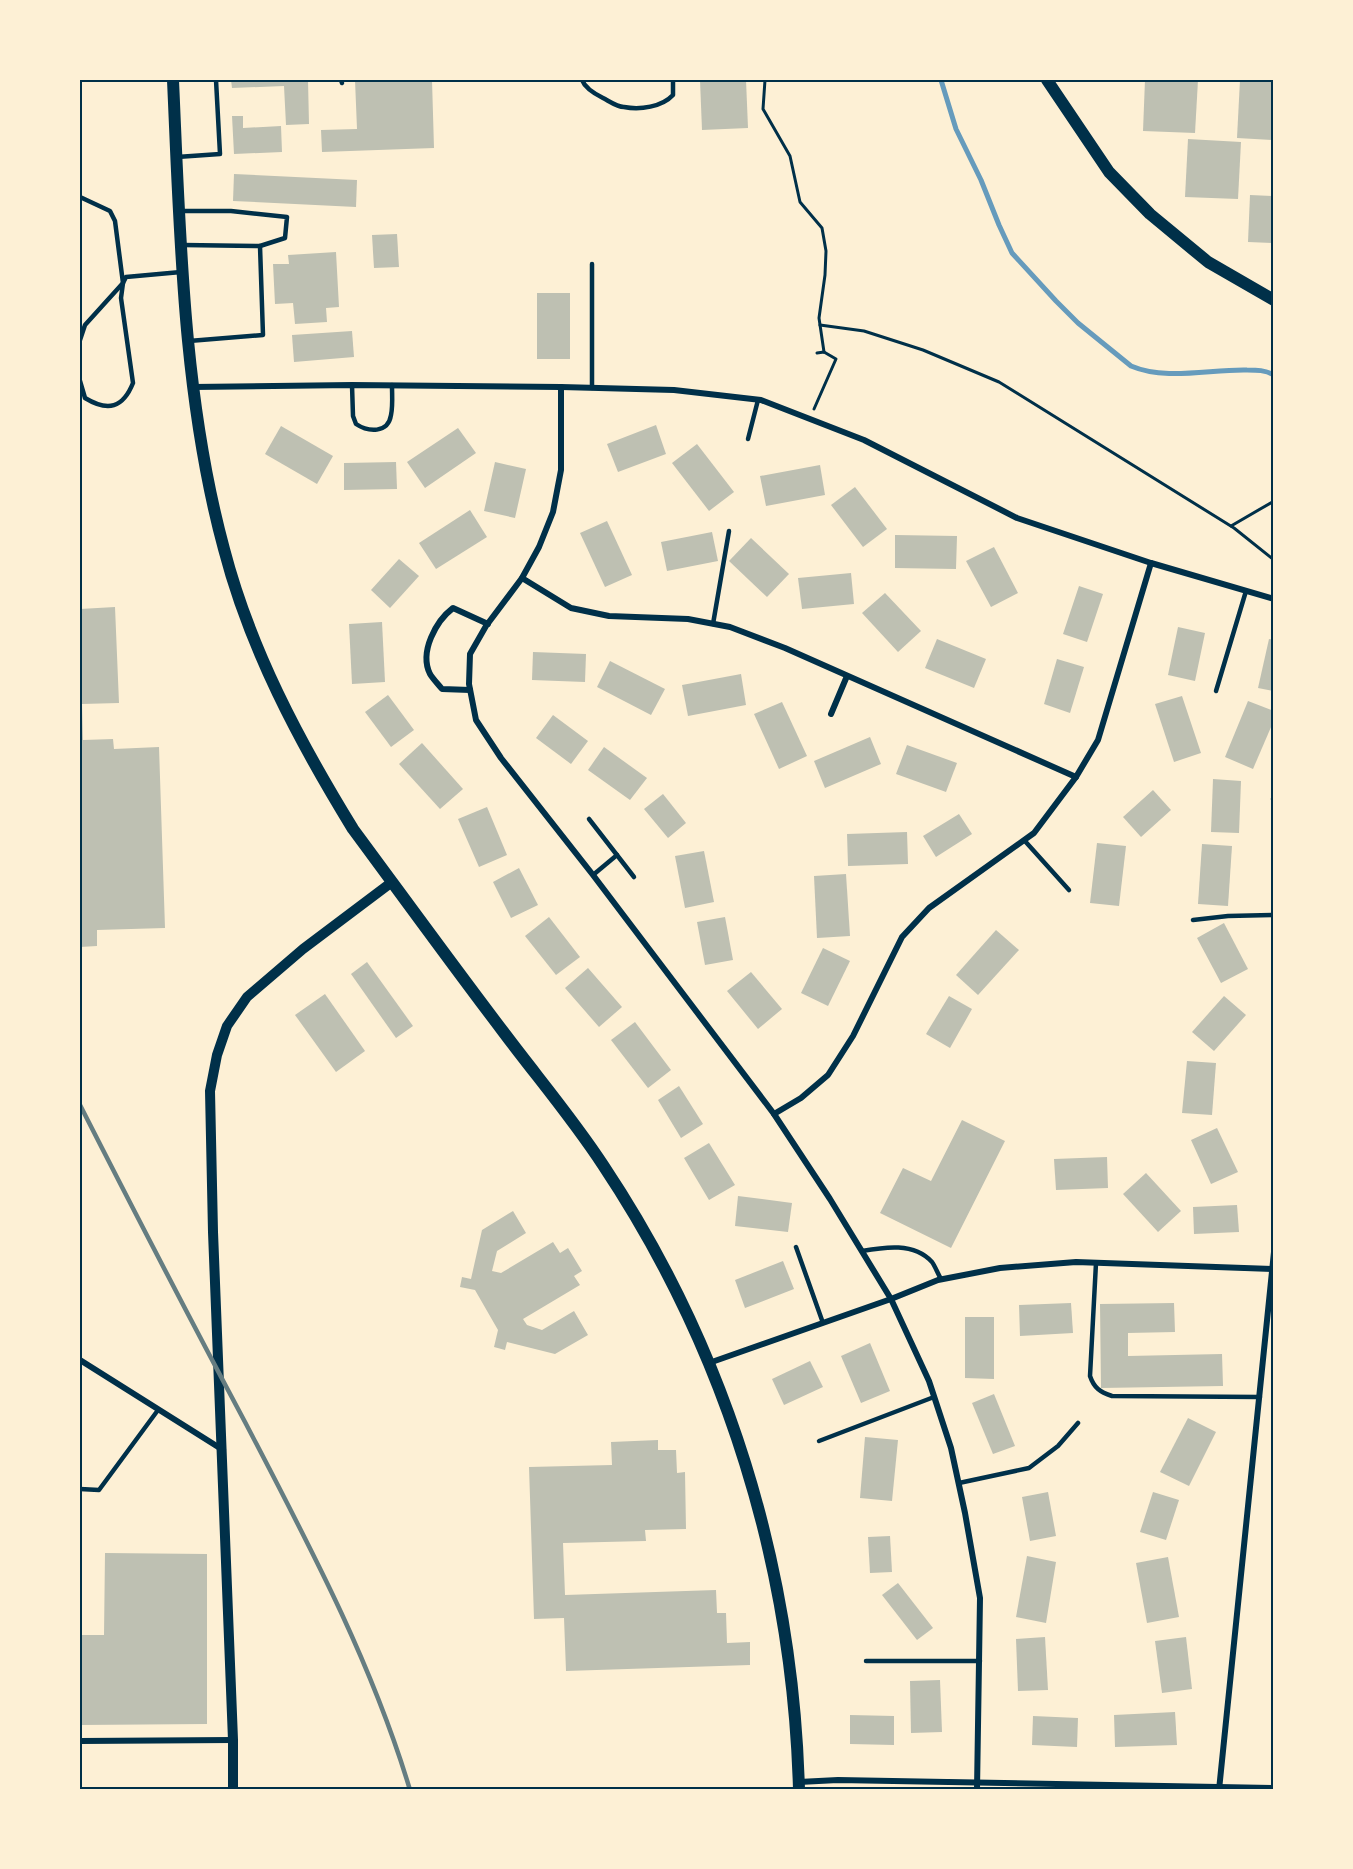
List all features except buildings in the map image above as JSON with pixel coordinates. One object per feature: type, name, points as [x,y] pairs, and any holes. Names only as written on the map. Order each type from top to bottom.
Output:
[{"type":"main road","points":[[173,80],[189,341],[193,387],[207,478],[224,550],[267,669],[291,723],[353,829],[604,1165],[672,1282],[709,1363],[750,1475],[772,1556],[794,1694],[799,1786]]},
{"type":"main road","points":[[1047,80],[1109,172],[1150,214],[1208,262],[1274,300]]},
{"type":"street","points":[[193,387],[352,385],[561,387],[674,390],[758,400],[864,440],[1017,518],[1151,563],[1274,599]]},
{"type":"street","points":[[561,387],[561,470],[553,512],[539,547],[522,578],[488,624],[470,654],[470,690],[476,720],[501,758],[593,875],[774,1114],[891,1299],[929,1382],[951,1448],[980,1598],[977,1786]]},
{"type":"street","points":[[774,1114],[801,1098],[828,1075],[853,1036],[902,937],[929,908],[1034,833],[1076,777],[1098,740],[1151,563]]},
{"type":"street","points":[[522,578],[571,608],[609,616],[688,619],[730,627],[1076,777]]},
{"type":"street","points":[[470,690],[442,689],[429,673],[426,650],[443,615],[453,608],[488,624]]},
{"type":"street","points":[[831,714],[847,676]]},
{"type":"street","points":[[233,1790],[210,1091],[217,1055],[227,1026],[247,997],[303,949],[392,882]]},
{"type":"street","points":[[1219,1788],[1274,1252]]},
{"type":"street","points":[[709,1363],[941,1279],[1000,1268],[1077,1262],[1273,1269]]},
{"type":"street","points":[[80,1360],[223,1450]]},
{"type":"street","points":[[80,1741],[233,1740]]},
{"type":"street","points":[[799,1786],[838,1780],[977,1786],[1274,1788]]},
{"type":"lane","points":[[177,157],[220,154],[216,80]]},
{"type":"lane","points":[[582,80],[583,84],[596,94],[622,107],[643,107],[666,102],[673,95],[672,80]]},
{"type":"lane","points":[[80,197],[110,211],[115,221],[123,283],[121,298],[133,383],[128,395],[120,402],[98,406],[85,399],[80,381]]},
{"type":"lane","points":[[180,211],[231,212],[287,217],[285,238],[260,246],[182,245]]},
{"type":"lane","points":[[189,341],[263,334],[260,246]]},
{"type":"lane","points":[[592,264],[592,388]]},
{"type":"lane","points":[[80,340],[85,325],[126,277],[184,272]]},
{"type":"lane","points":[[352,385],[353,416],[356,424],[371,430],[387,426],[392,416],[392,385]]},
{"type":"lane","points":[[748,439],[758,400]]},
{"type":"lane","points":[[713,624],[729,531]]},
{"type":"lane","points":[[1216,691],[1246,591]]},
{"type":"lane","points":[[589,819],[634,877]]},
{"type":"lane","points":[[1024,840],[1069,890]]},
{"type":"lane","points":[[593,875],[617,855]]},
{"type":"lane","points":[[1193,920],[1228,916],[1274,915]]},
{"type":"lane","points":[[862,1251],[889,1246],[915,1251],[931,1261],[941,1279]]},
{"type":"lane","points":[[796,1247],[823,1323]]},
{"type":"lane","points":[[1096,1263],[1090,1376],[1094,1385],[1101,1392],[1112,1396],[1260,1397]]},
{"type":"lane","points":[[819,1441],[934,1397]]},
{"type":"lane","points":[[80,1489],[99,1490],[158,1410]]},
{"type":"lane","points":[[959,1483],[1029,1468],[1058,1446],[1078,1423]]},
{"type":"lane","points":[[866,1661],[980,1661]]},
{"type":"path","points":[[765,80],[763,109],[790,156],[800,202],[822,228],[826,251],[819,318],[824,352]]},
{"type":"path","points":[[820,325],[864,331],[923,350],[999,382],[1231,526],[1274,560]]},
{"type":"path","points":[[810,418],[836,359],[824,352],[817,353]]},
{"type":"path","points":[[1231,526],[1274,501]]},
{"type":"waterway","points":[[941,80],[956,129],[1012,253],[1078,323],[1131,366],[1145,370],[1173,374],[1254,370],[1274,375]]},
{"type":"railway","points":[[80,1105],[336,1602],[376,1694],[410,1790]]}]
